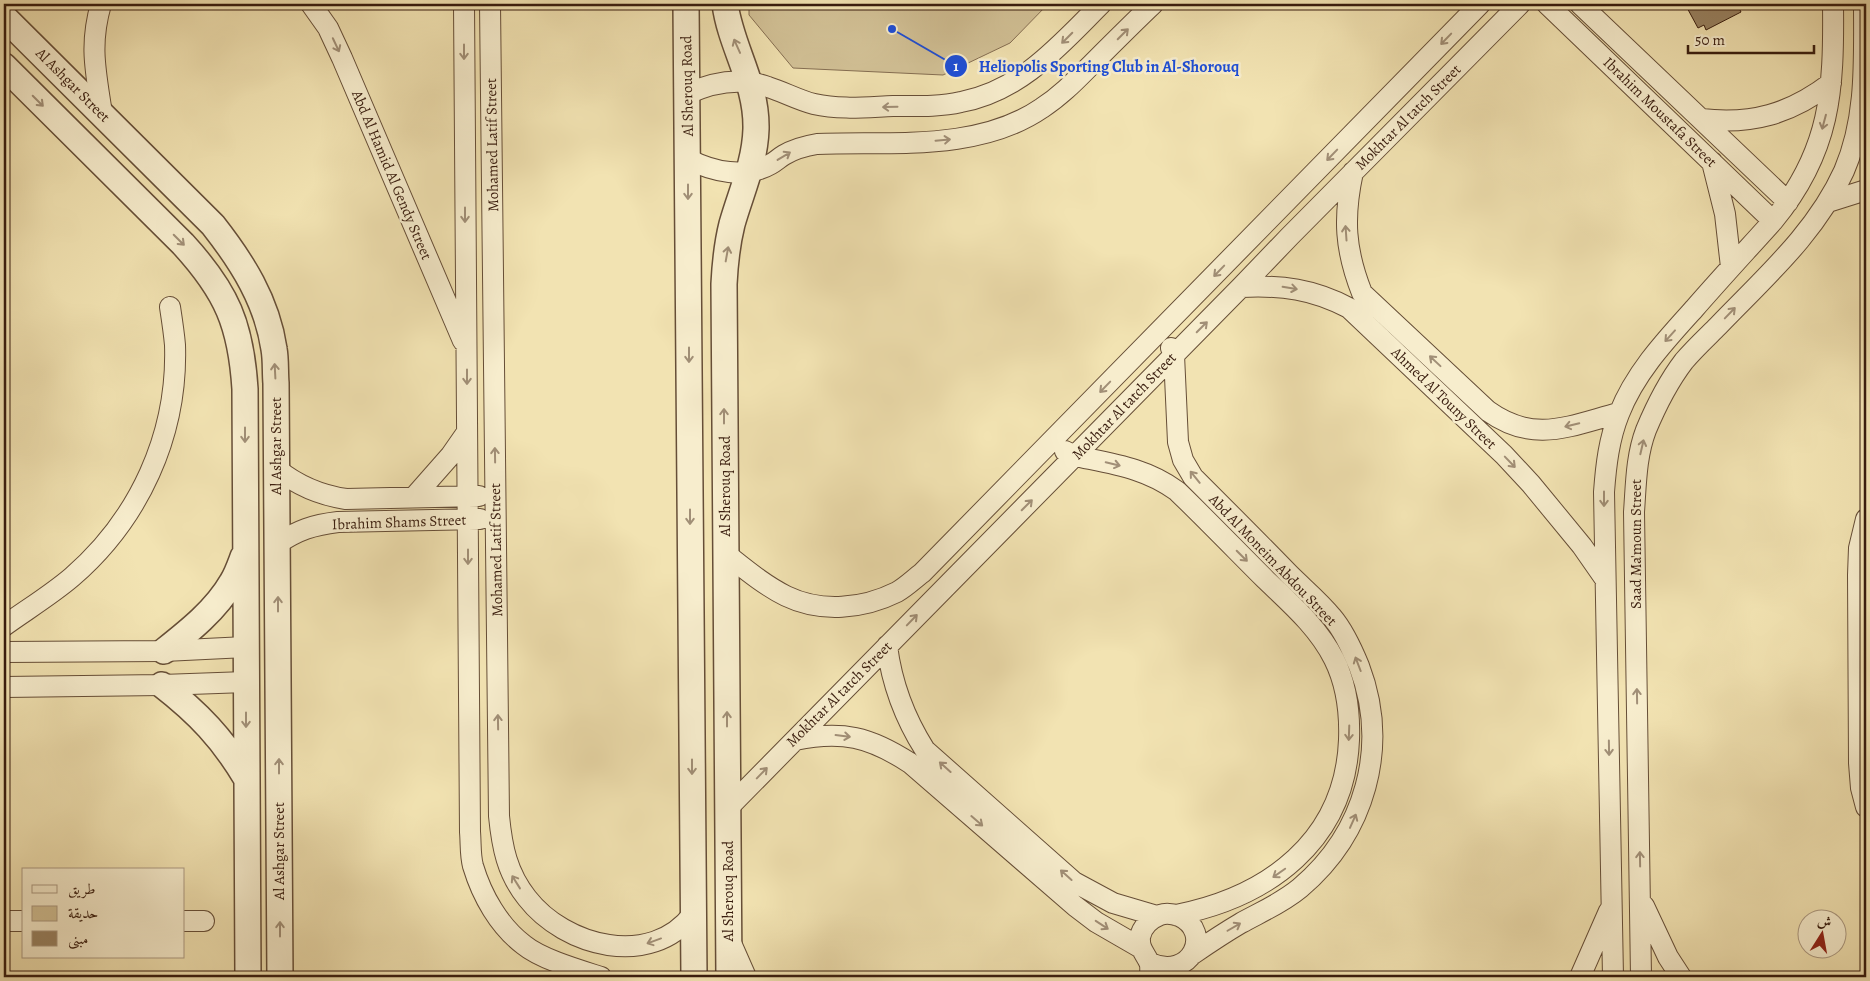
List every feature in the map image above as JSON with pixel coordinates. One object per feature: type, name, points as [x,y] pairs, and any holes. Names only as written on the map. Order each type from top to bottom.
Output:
[{"type":"street","points":[[101,4],[95,24],[93,47],[102,114]]},
{"type":"street","name":"Abd Al Hamid Al Gendy Street","points":[[312,4],[328,28],[342,58],[466,349]]},
{"type":"street","name":"Mohamed Latif Street","points":[[464,4],[470,832],[473,864],[484,895],[501,923],[524,946],[558,962],[601,977]]},
{"type":"street","name":"Mohamed Latif Street","points":[[490,4],[499,816],[502,846],[511,873],[527,898],[548,919],[573,935],[602,944],[629,947],[656,941],[678,930],[693,914]]},
{"type":"street","name":"Al Sherouq Road","points":[[686,4],[694,977]]},
{"type":"street","name":"Al Sherouq Road","points":[[724,4],[733,38],[750,82],[755,104],[756,127],[755,149],[750,171],[732,224],[725,267],[723,319],[729,977]]},
{"type":"street","points":[[687,94],[699,88],[718,83],[738,81],[767,86],[814,104],[838,108],[938,106],[962,102],[985,96],[1028,74],[1046,59],[1101,4]]},
{"type":"street","points":[[688,159],[712,170],[750,171],[770,165],[784,155],[800,148],[817,144],[963,139],[991,132],[1017,122],[1041,109],[1064,92],[1153,4]]},
{"type":"street","name":"Mokhtar Al tatch Street","points":[[726,554],[762,582],[786,597],[814,606],[844,607],[872,602],[899,591],[922,574],[1480,4]]},
{"type":"street","name":"Mokhtar Al tatch Street","points":[[728,808],[1520,4]]},
{"type":"street","name":"Ibrahim Moustafa Street","points":[[1547,4],[1773,221]]},
{"type":"street","name":"Ibrahim Moustafa Street","points":[[1580,4],[1594,12],[1701,119],[1788,202]]},
{"type":"street","name":"Saad Ma'moun Street","points":[[1613,977],[1604,492],[1606,465],[1611,439],[1619,413],[1634,382],[1654,353],[1773,221],[1805,176],[1817,146],[1826,115],[1831,83],[1833,4]]},
{"type":"street","name":"Saad Ma'moun Street","points":[[1641,977],[1634,512],[1636,472],[1649,424],[1662,394],[1685,360],[1808,231],[1828,202],[1844,170],[1856,136],[1864,102],[1864,4]]},
{"type":"street","name":"Al Ashgar Street","points":[[4,17],[213,225],[235,253],[253,283],[266,315],[274,349],[277,470],[280,977]]},
{"type":"street","name":"Al Ashgar Street","points":[[4,66],[205,268],[223,296],[236,326],[243,357],[245,389],[248,977]]},
{"type":"street","points":[[1701,119],[1733,121],[1765,117],[1800,104],[1831,83]]},
{"type":"street","points":[[1712,162],[1725,214],[1731,267]]},
{"type":"street","name":"Ahmed Al Touny Street","points":[[1353,172],[1347,205],[1347,246],[1353,270],[1362,293],[1488,411],[1503,422],[1538,431],[1556,429],[1619,413]]},
{"type":"street","points":[[153,214],[178,189]]},
{"type":"street","points":[[1828,202],[1866,190]]},
{"type":"street","points":[[1271,217],[1290,236]]},
{"type":"street","points":[[1759,237],[1784,258]]},
{"type":"street","name":"Ahmed Al Touny Street","points":[[1241,287],[1286,287],[1308,291],[1329,298],[1349,308],[1532,484],[1582,546],[1605,579]]},
{"type":"street","points":[[4,626],[71,578],[98,552],[122,523],[142,491],[157,456],[168,420],[175,345],[170,307]]},
{"type":"street","points":[[1156,335],[1171,346],[1174,355]]},
{"type":"street","name":"Abd Al Moneim Abdou Street","points":[[1174,355],[1178,442],[1183,460],[1193,477],[1332,617],[1353,649],[1366,685],[1372,722],[1372,760],[1363,797],[1348,832],[1326,863],[1299,889],[1267,910],[1217,938],[1185,966]]},
{"type":"street","points":[[1453,407],[1468,392]]},
{"type":"street","points":[[414,497],[451,455],[467,432]]},
{"type":"street","name":"Abd Al Moneim Abdou Street","points":[[1055,438],[1065,451],[1075,456],[1146,472],[1162,480],[1177,491],[1310,624],[1334,659],[1345,690],[1350,722],[1348,755],[1343,779],[1328,817],[1310,844],[1287,867],[1260,886],[1219,904],[1166,916]]},
{"type":"street","name":"Ibrahim Shams Street","points":[[277,470],[300,486],[327,496],[346,499],[496,495]]},
{"type":"street","name":"Ibrahim Shams Street","points":[[277,544],[295,532],[316,525],[338,522],[496,519]]},
{"type":"street","points":[[1866,519],[1860,548],[1862,575],[1859,763],[1861,788],[1866,807]]},
{"type":"street","points":[[164,651],[189,631],[212,608],[232,583],[245,553]]},
{"type":"street","points":[[936,559],[953,579]]},
{"type":"street","points":[[795,740],[818,735],[842,735],[867,740],[889,750],[910,763],[1075,906],[1147,963],[1170,970],[1185,966],[1196,945],[1195,935],[1185,919],[1113,903],[1074,882],[925,750],[913,731],[895,690],[887,646]]},
{"type":"street","points":[[4,652],[164,651],[246,648]]},
{"type":"street","points":[[4,687],[246,682]]},
{"type":"street","points":[[162,685],[211,728],[231,753],[246,778]]},
{"type":"street","points":[[247,863],[279,862]]},
{"type":"street","points":[[1640,898],[1657,935],[1681,977]]},
{"type":"street","points":[[1580,977],[1612,904]]},
{"type":"street","points":[[1147,963],[1140,938],[1143,929],[1149,921],[1166,916]]},
{"type":"street","points":[[4,921],[22,921]]},
{"type":"street","points":[[185,921],[204,921]]},
{"type":"street","points":[[729,938],[746,977]]},
{"type":"green space","points":[[749,4],[1048,4],[1010,43],[943,75],[793,68],[749,15]]},
{"type":"building","points":[[1685,4],[1737,4],[1741,12],[1706,30],[1704,25],[1698,28]]},
{"type":"place","name":"Heliopolis Sporting Club in Al-Shorouq","points":[[892,29]]}]
